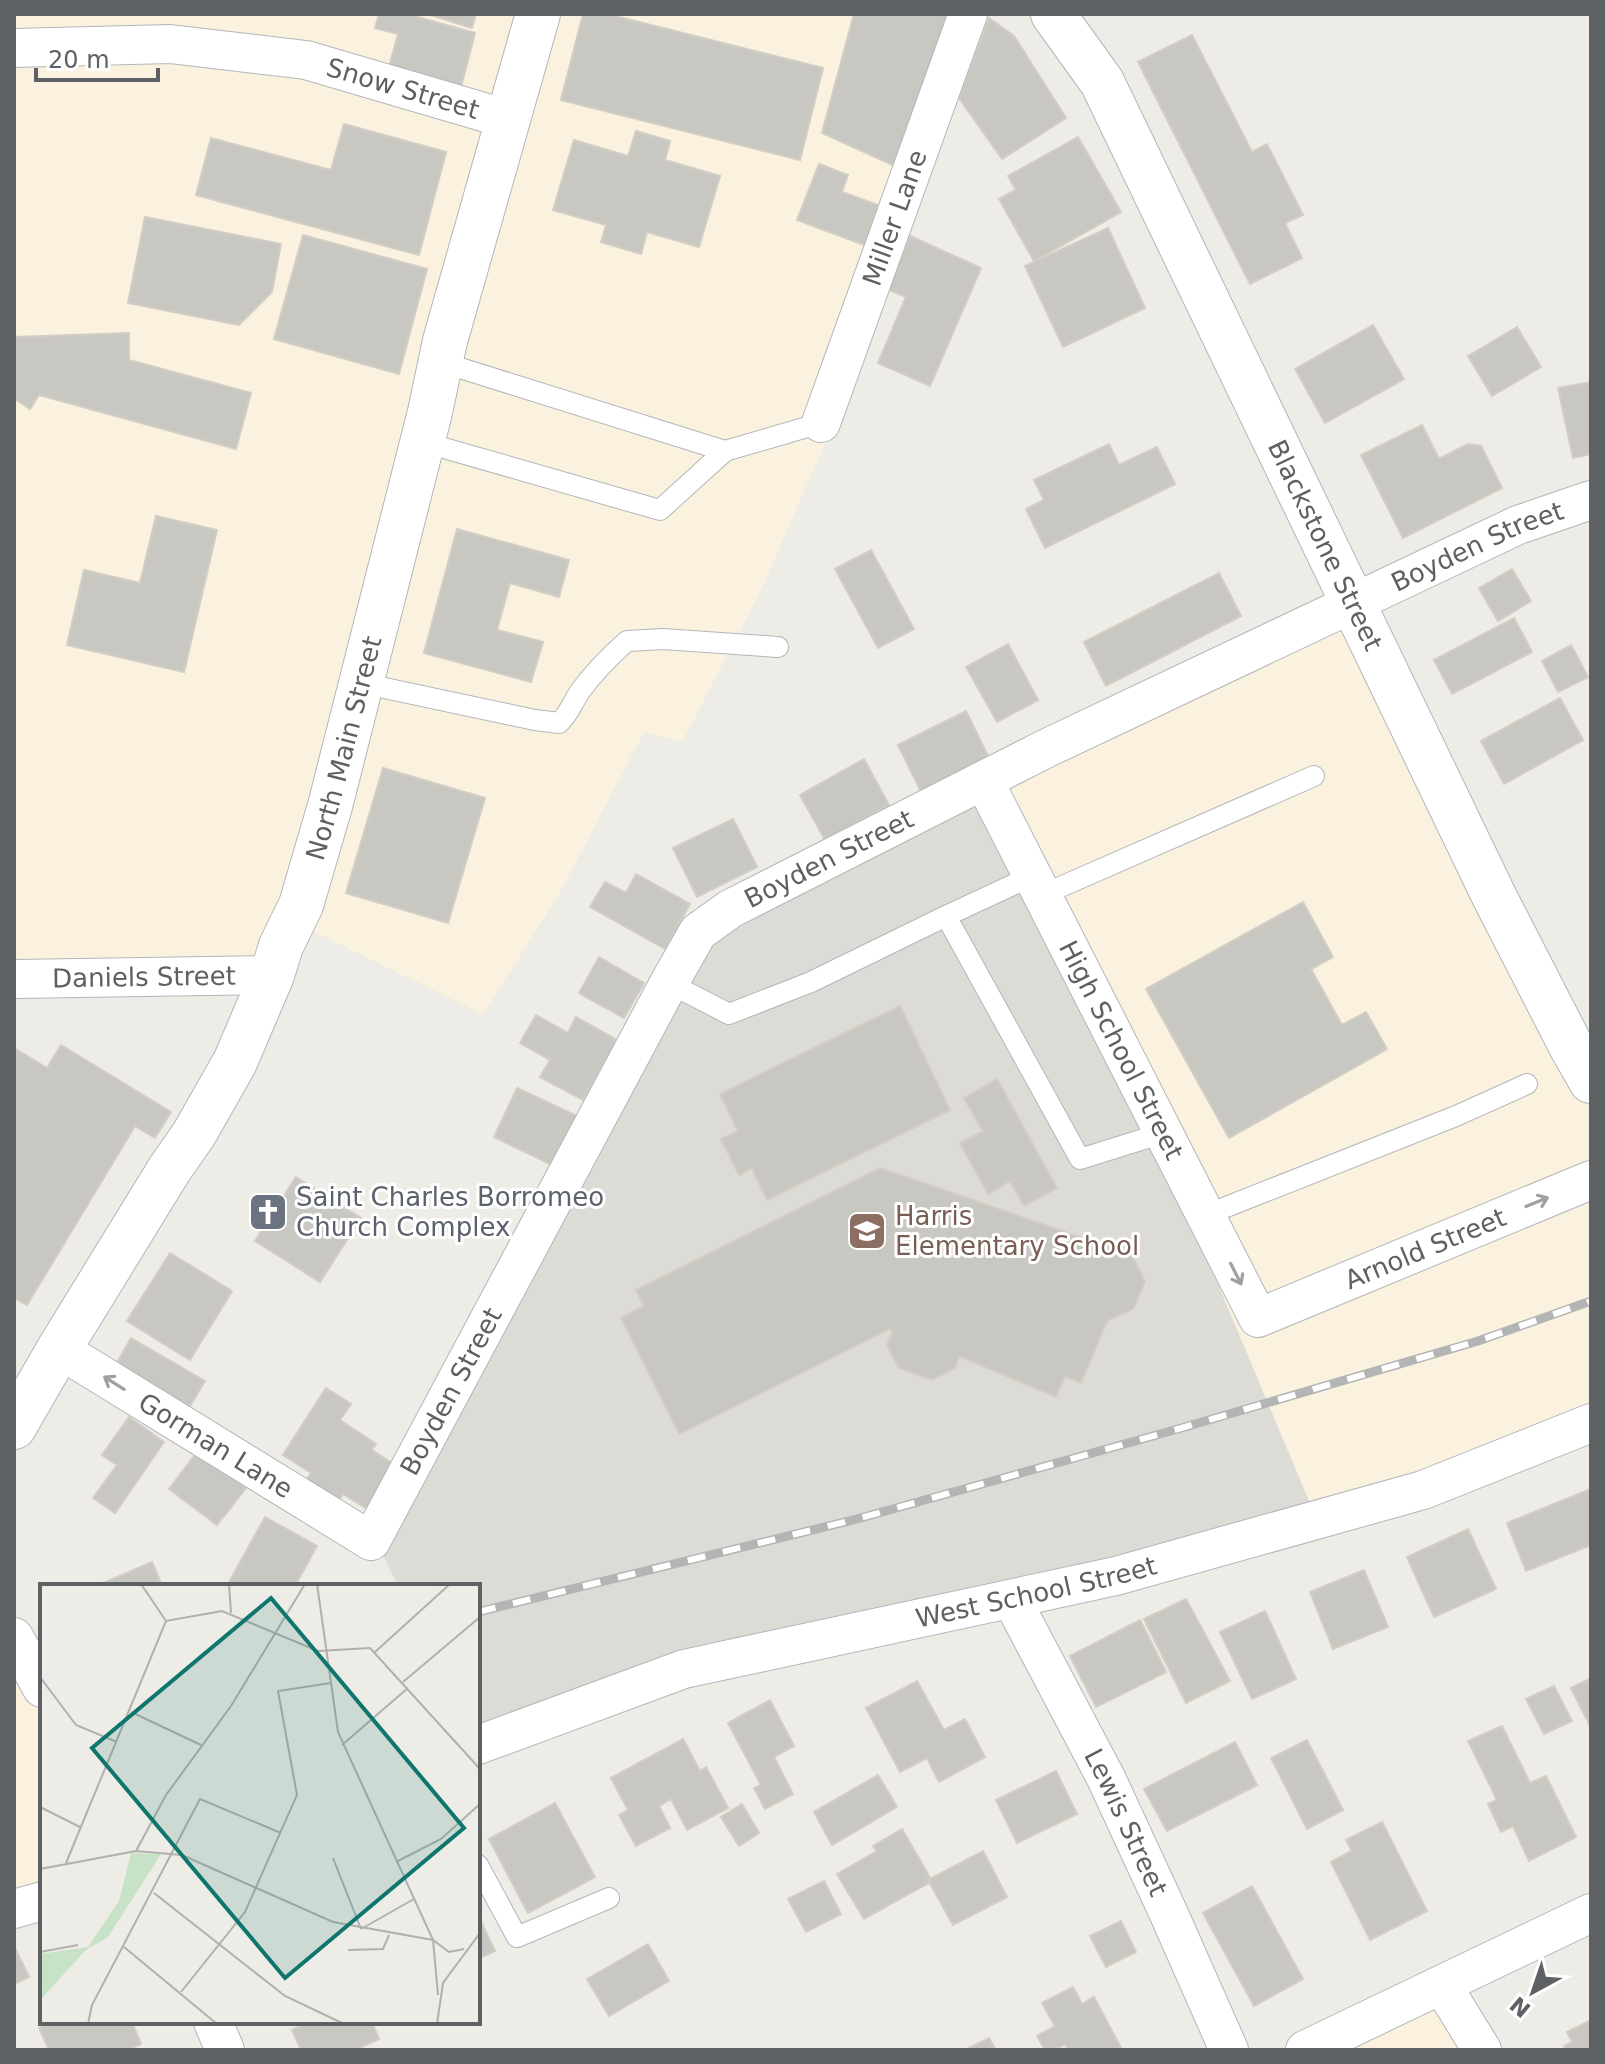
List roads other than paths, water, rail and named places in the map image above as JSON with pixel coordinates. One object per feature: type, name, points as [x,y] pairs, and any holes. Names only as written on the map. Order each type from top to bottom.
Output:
[{"type":"street","name":"North Main Street","points":[[14,1427],[235,1062],[281,946],[301,905],[330,806],[441,362],[538,14]]},
{"type":"street","name":"Miller Lane","points":[[821,423],[968,14]]},
{"type":"street","name":"Blackstone Street","points":[[1053,14],[1102,82],[1494,896],[1591,1081]]},
{"type":"street","name":"Snow Street","points":[[14,48],[170,44],[306,60],[507,119]]},
{"type":"street","name":"Boyden Street","points":[[371,1541],[698,932],[730,909],[1045,749],[1518,525],[1591,500]]},
{"type":"street","name":"High School Street","points":[[984,781],[1258,1318]]},
{"type":"street","name":"Daniels Street","points":[[14,979],[272,975]]},
{"type":"street","name":"Arnold Street","points":[[1258,1318],[1591,1180]]},
{"type":"street","name":"Gorman Lane","points":[[59,1349],[371,1541]]},
{"type":"street","name":"West School Street","points":[[480,1744],[684,1669],[1116,1576],[1423,1490],[1591,1423]]},
{"type":"street","name":"Lewis Street","points":[[1012,1600],[1106,1778],[1229,2050]]},
{"type":"street","points":[[14,1637],[40,1684]]},
{"type":"street","points":[[14,1909],[40,1902]]},
{"type":"street","points":[[1305,2050],[1591,1913]]},
{"type":"street","points":[[1442,1985],[1482,2050]]},
{"type":"street","points":[[214,2024],[225,2050]]},
{"type":"lane","points":[[441,362],[725,451]]},
{"type":"lane","points":[[423,442],[660,510],[725,451],[821,423]]},
{"type":"lane","points":[[361,683],[559,723],[568,715],[579,693],[600,666],[627,641],[663,639],[778,647]]},
{"type":"lane","points":[[669,983],[729,1014],[811,982],[946,916],[1037,886],[1314,776]]},
{"type":"lane","points":[[946,916],[1080,1159],[1163,1133]]},
{"type":"lane","points":[[1206,1215],[1456,1116],[1527,1084]]},
{"type":"lane","points":[[480,1869],[517,1937],[609,1898]]},
{"type":"railway","points":[[480,1612],[857,1519],[1478,1341],[1591,1301]]},
{"type":"place","name":"Saint Charles Borromeo Church Complex","points":[[268,1212]]},
{"type":"place","name":"Harris Elementary School","points":[[867,1231]]}]
